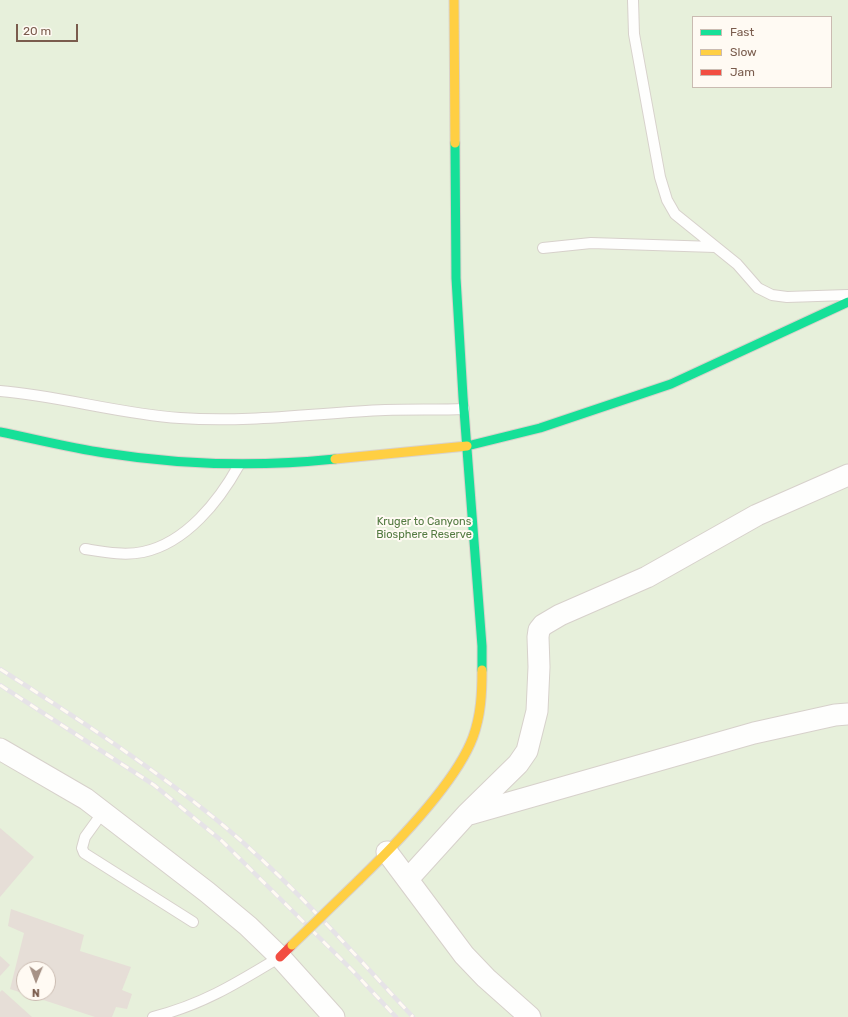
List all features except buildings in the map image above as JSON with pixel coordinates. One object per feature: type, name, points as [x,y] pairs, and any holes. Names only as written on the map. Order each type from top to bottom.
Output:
[{"type":"street","points":[[286,951],[387,852],[429,806],[451,775],[475,731],[482,687],[482,646],[464,409],[456,278],[454,0]]},
{"type":"street","points":[[0,432],[104,453],[163,460],[239,465],[315,460],[467,446],[540,428],[671,384],[756,346],[848,302]]},
{"type":"street","points":[[408,879],[467,814],[518,764],[527,751],[537,711],[539,667],[538,638],[539,630],[543,625],[560,615],[647,577],[757,515],[848,476]]},
{"type":"street","points":[[467,814],[754,732],[835,715],[848,714]]},
{"type":"street","points":[[0,749],[86,799],[207,892],[248,926],[286,951],[334,1017]]},
{"type":"street","points":[[387,852],[464,955],[486,978],[530,1017]]},
{"type":"lane","points":[[633,0],[634,34],[660,177],[667,200],[676,214],[737,264],[758,288],[772,295],[787,297],[848,295]]},
{"type":"lane","points":[[543,248],[591,243],[715,247]]},
{"type":"lane","points":[[0,392],[41,395],[130,412],[180,418],[291,418],[385,410],[464,409]]},
{"type":"lane","points":[[85,549],[114,553],[142,553],[162,546],[183,532],[206,513],[227,487],[239,465]]},
{"type":"lane","points":[[103,812],[85,838],[82,848],[84,853],[193,922]]},
{"type":"lane","points":[[153,1017],[193,1006],[213,996],[286,951]]},
{"type":"green space","name":"Kruger to Canyons Biosphere Reserve","points":[[0,0],[848,0],[848,1017],[0,1017]]},
{"type":"railway","points":[[0,669],[143,764],[224,826],[298,895],[345,943],[413,1017]]},
{"type":"railway","points":[[0,685],[154,785],[222,841],[352,970],[396,1017]]},
{"type":"traffic: fast","points":[[455,143],[456,278],[463,397],[482,646],[482,670]]},
{"type":"traffic: fast","points":[[467,446],[540,428],[671,384],[848,302]]},
{"type":"traffic: fast","points":[[0,432],[92,451],[162,460],[220,464],[248,464],[306,462],[335,459]]},
{"type":"traffic: slow","points":[[454,0],[455,143]]},
{"type":"traffic: slow","points":[[335,459],[467,446]]},
{"type":"traffic: slow","points":[[359,880],[423,813],[453,774],[465,755],[473,737],[478,720],[482,670]]},
{"type":"traffic: slow","points":[[292,945],[359,880]]},
{"type":"traffic: jam","points":[[280,957],[292,945]]}]
